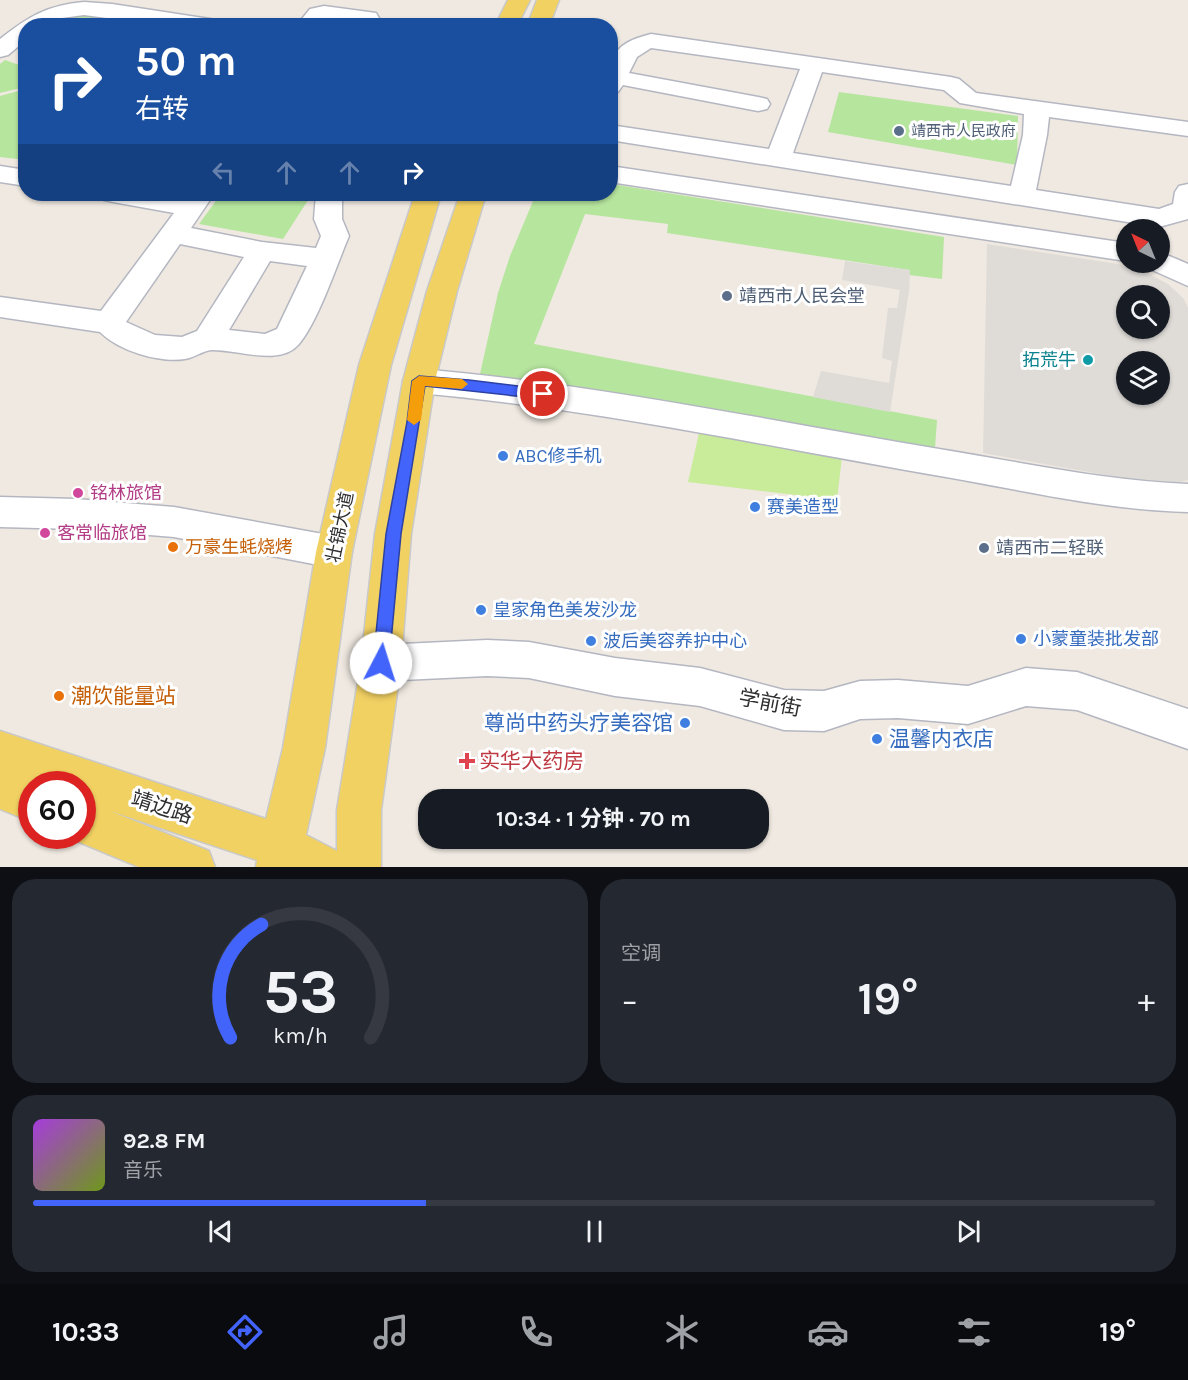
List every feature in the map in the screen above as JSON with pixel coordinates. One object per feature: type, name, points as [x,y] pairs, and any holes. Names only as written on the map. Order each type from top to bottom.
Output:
[{"type":"main road","points":[[510,18],[519,0]]},
{"type":"main road","points":[[541,18],[548,0]]},
{"type":"main road","name":"壮锦大道","points":[[279,856],[304,748],[334,552],[375,365],[426,201]]},
{"type":"main road","points":[[359,867],[359,810],[381,663],[393,534],[414,422],[419,381],[442,291],[471,201]]},
{"type":"main road","name":"靖边路","points":[[0,752],[279,856],[322,867]]},
{"type":"main road","points":[[0,788],[18,795]]},
{"type":"main road","points":[[96,828],[193,867]]},
{"type":"street","points":[[44,18],[66,9],[90,7],[159,18]]},
{"type":"street","points":[[314,18],[318,14],[329,12],[368,18]]},
{"type":"street","points":[[0,50],[18,35]]},
{"type":"street","points":[[618,71],[627,51],[642,42],[651,41],[951,84],[962,94],[976,100],[1188,129]]},
{"type":"street","points":[[789,131],[766,122],[757,110],[758,104],[762,97],[788,89],[813,65]]},
{"type":"street","points":[[618,83],[758,104]]},
{"type":"street","points":[[778,159],[789,131],[788,89]]},
{"type":"street","points":[[1022,195],[1035,135],[1037,108]]},
{"type":"street","points":[[618,133],[1160,218],[1177,214],[1186,207],[1188,192]]},
{"type":"street","points":[[0,174],[18,177]]},
{"type":"street","points":[[618,175],[1116,250]]},
{"type":"street","points":[[109,323],[194,201]]},
{"type":"street","points":[[0,307],[109,323],[119,333],[152,346],[184,348],[208,339],[265,345],[280,342],[288,338],[335,236],[328,219],[329,201]]},
{"type":"street","points":[[173,233],[262,251],[325,259]]},
{"type":"street","points":[[208,339],[262,251]]},
{"type":"street","points":[[1170,267],[1188,276]]},
{"type":"street","points":[[419,381],[520,390],[887,452],[961,468],[1156,497],[1188,498]]},
{"type":"street","points":[[0,512],[76,514],[174,522],[334,552]]},
{"type":"street","name":"学前街","points":[[381,663],[487,658],[529,660],[615,677],[700,687],[784,710],[824,711],[860,700],[898,699],[968,705],[1026,687],[1077,691],[1188,729]]},
{"type":"green space","points":[[78,12],[117,18],[60,18]]},
{"type":"green space","points":[[5,60],[18,65],[18,89],[0,93],[0,64]]},
{"type":"green space","points":[[18,91],[18,159],[0,157],[0,96]]},
{"type":"green space","points":[[839,92],[1018,116],[1017,165],[828,132]]},
{"type":"green space","points":[[618,185],[944,237],[942,279],[909,275],[909,270],[667,233],[668,224],[585,214],[534,344],[937,420],[935,448],[480,374],[498,293],[510,256],[533,201],[618,201]]},
{"type":"green space","points":[[216,201],[307,201],[283,239],[199,224]]},
{"type":"green space","points":[[699,433],[842,456],[837,500],[688,482]]},
{"type":"shaded area","points":[[987,244],[1116,264],[1116,273],[1145,273],[1169,285],[1116,285],[1116,339],[1170,339],[1170,286],[1184,299],[1188,308],[1188,480],[1174,484],[1145,482],[983,453]]},
{"type":"shaded area","points":[[845,261],[910,270],[909,291],[890,412],[813,397],[821,371],[889,383],[892,361],[882,358],[888,308],[897,308],[900,290],[842,280]]},
{"type":"slow traffic","points":[[414,420],[419,381],[462,384]]},
{"type":"place","name":"靖西市人民政府","points":[[899,131]]},
{"type":"place","name":"靖西市人民会堂","points":[[727,296]]},
{"type":"place","name":"拓荒牛","points":[[1088,360]]},
{"type":"place","name":"ABC修手机","points":[[503,456]]},
{"type":"place","name":"铭林旅馆","points":[[78,493]]},
{"type":"place","name":"赛美造型","points":[[755,507]]},
{"type":"place","name":"客常临旅馆","points":[[45,533]]},
{"type":"place","name":"万豪生蚝烧烤","points":[[173,547]]},
{"type":"place","name":"靖西市二轻联","points":[[984,548]]},
{"type":"place","name":"皇家角色美发沙龙","points":[[481,610]]},
{"type":"place","name":"小蒙童装批发部","points":[[1021,639]]},
{"type":"place","name":"波后美容养护中心","points":[[591,641]]},
{"type":"place","name":"潮饮能量站","points":[[59,696]]},
{"type":"place","name":"尊尚中药头疗美容馆","points":[[685,723]]},
{"type":"place","name":"温馨内衣店","points":[[877,739]]},
{"type":"place","name":"实华大药房","points":[[467,761]]},
{"type":"route","points":[[381,663],[393,534],[414,422],[419,381],[543,394]]}]
